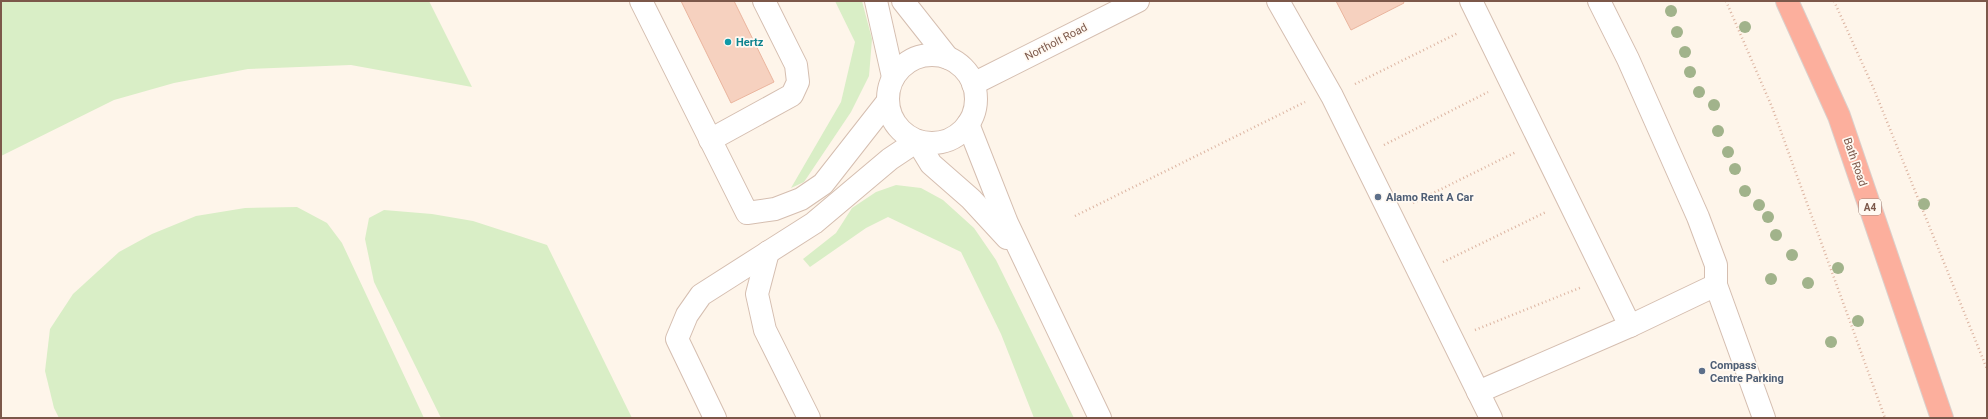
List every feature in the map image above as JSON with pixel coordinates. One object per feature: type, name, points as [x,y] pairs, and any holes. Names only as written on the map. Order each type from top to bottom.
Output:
[{"type":"highway","name":"Bath Road","points":[[1787,1],[1839,116],[1942,418]]},
{"type":"street","points":[[641,1],[747,213],[775,209],[801,199],[823,184],[888,101]]},
{"type":"street","points":[[710,140],[792,95],[798,82],[796,65],[764,1]]},
{"type":"street","points":[[876,1],[893,77]]},
{"type":"street","points":[[903,1],[948,58],[964,69],[973,84],[976,96],[975,108],[968,124],[952,139],[928,143],[917,141],[907,136],[898,127],[893,119],[888,101],[888,89],[893,77],[908,62],[929,54],[948,58]]},
{"type":"street","name":"Northolt Road","points":[[973,84],[1138,1]]},
{"type":"street","points":[[1278,1],[1332,96],[1491,418]]},
{"type":"street","points":[[1471,1],[1630,326]]},
{"type":"street","points":[[1599,1],[1628,59],[1698,217],[1716,264],[1716,286],[1764,418]]},
{"type":"street","points":[[968,124],[1007,223],[1100,418]]},
{"type":"street","points":[[715,418],[677,339],[687,315],[700,295],[814,222],[890,159],[917,141]]},
{"type":"street","points":[[917,141],[931,164],[971,198],[1001,230],[1027,266]]},
{"type":"street","points":[[768,252],[757,294],[765,330],[808,418]]},
{"type":"street","points":[[1478,392],[1630,326],[1716,286]]},
{"type":"path","points":[[1726,1],[1772,107],[1885,418]]},
{"type":"path","points":[[1834,1],[1876,94],[1987,370]]},
{"type":"path","points":[[1352,86],[1462,31]]},
{"type":"path","points":[[1381,146],[1493,90]]},
{"type":"path","points":[[1074,216],[1309,100]]},
{"type":"path","points":[[1411,204],[1522,149]]},
{"type":"path","points":[[1440,264],[1552,209]]},
{"type":"path","points":[[1452,339],[1606,277]]},
{"type":"green space","points":[[1,1],[429,1],[472,87],[351,65],[248,69],[174,83],[114,100],[1,156]]},
{"type":"green space","points":[[835,1],[862,1],[872,39],[869,76],[851,112],[804,182],[791,188],[841,102],[855,42]]},
{"type":"green space","points":[[896,185],[921,188],[943,200],[974,228],[996,260],[1074,418],[1034,418],[1001,334],[961,252],[888,217],[866,228],[810,267],[803,259],[836,233],[852,208],[876,192]]},
{"type":"green space","points":[[297,207],[327,223],[342,243],[424,418],[59,418],[54,408],[45,371],[50,329],[73,294],[119,252],[152,234],[196,216],[245,208]]},
{"type":"green space","points":[[384,210],[432,214],[473,221],[547,245],[632,418],[441,418],[374,282],[365,239],[369,218]]},
{"type":"building","name":"Hertz","points":[[681,1],[734,1],[774,82],[731,103]]},
{"type":"building","points":[[1336,1],[1403,1],[1404,3],[1351,30]]},
{"type":"place","name":"Hertz","points":[[728,42]]},
{"type":"place","name":"Alamo Rent A Car","points":[[1378,197]]},
{"type":"place","name":"Compass Centre Parking","points":[[1702,371]]}]
